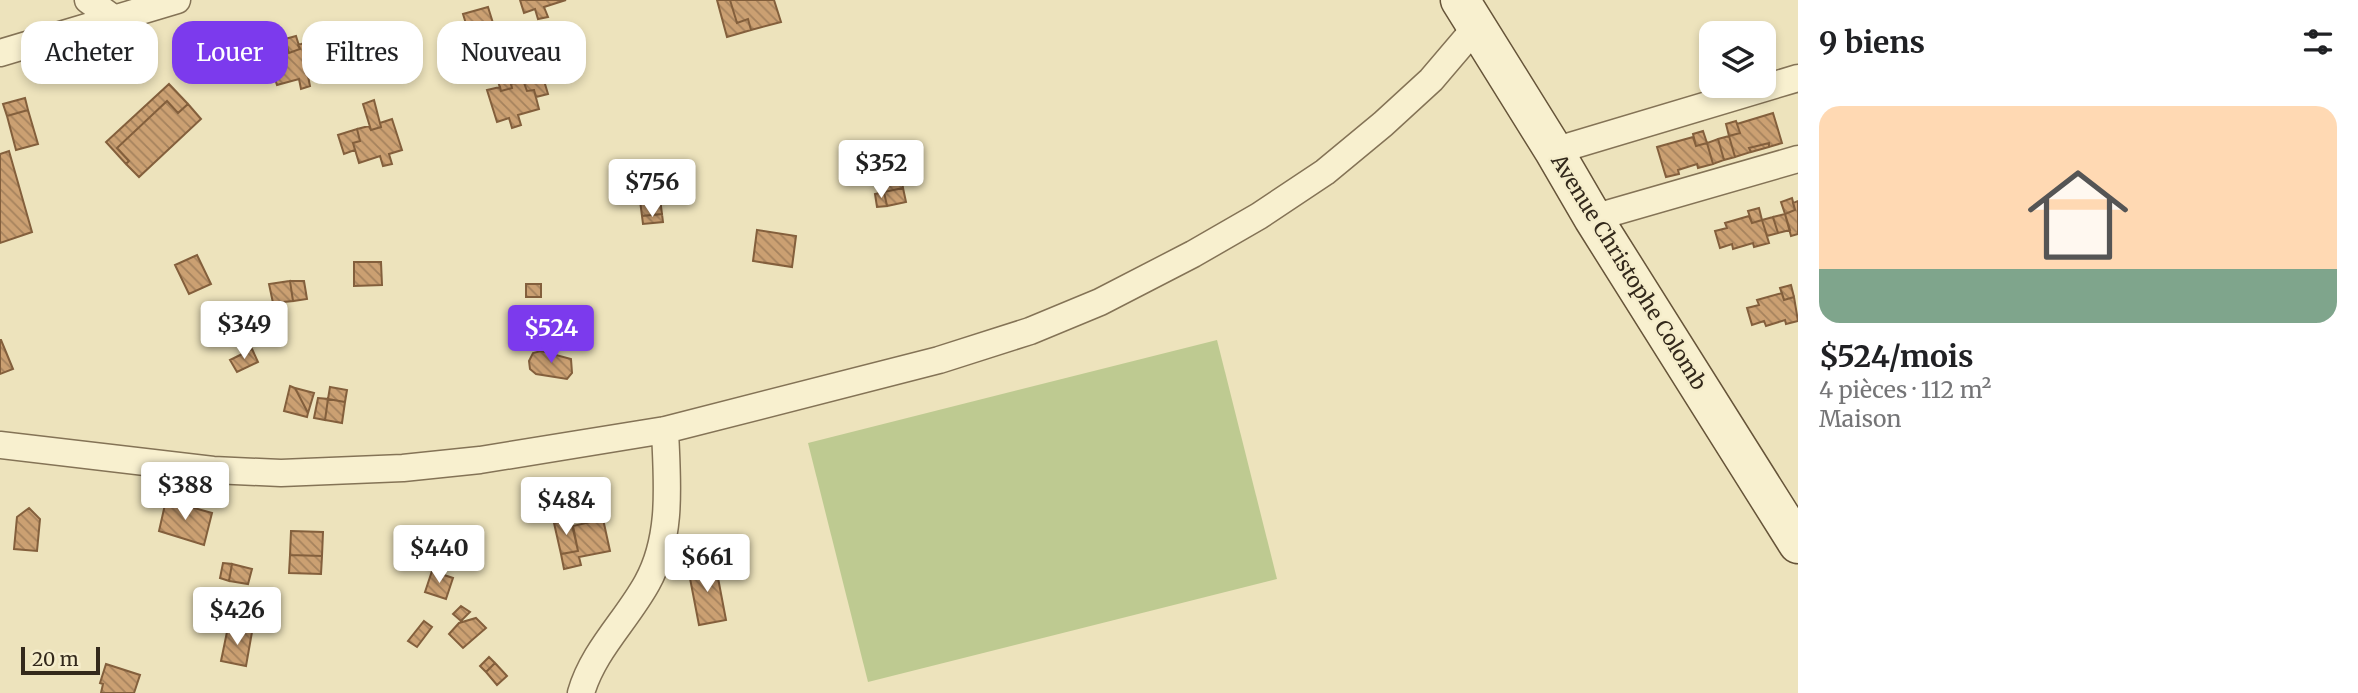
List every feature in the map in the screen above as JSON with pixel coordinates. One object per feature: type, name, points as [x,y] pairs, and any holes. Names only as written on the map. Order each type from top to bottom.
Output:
[{"type":"street","points":[[88,0],[113,18]]},
{"type":"street","points":[[0,53],[177,0]]},
{"type":"street","points":[[0,445],[213,470],[281,473],[330,472],[480,460],[665,430],[939,360],[1030,331],[1100,302],[1259,216],[1325,172],[1431,80],[1468,13]]},
{"type":"street","name":"Avenue Christophe Colomb","points":[[1468,13],[1798,544]]},
{"type":"street","points":[[1554,151],[1798,78]]},
{"type":"street","points":[[1593,218],[1798,159]]},
{"type":"street","points":[[580,693],[596,657],[647,583],[657,560],[666,513],[665,430]]},
{"type":"green space","points":[[1217,340],[1277,579],[868,682],[808,443]]},
{"type":"building","points":[[520,0],[566,0],[544,7],[548,17],[538,19],[535,9],[524,13]]},
{"type":"building","points":[[717,0],[730,0],[737,23],[748,19],[751,30],[727,37]]},
{"type":"building","points":[[730,0],[774,0],[781,22],[751,30],[748,19],[737,23]]},
{"type":"building","points":[[488,7],[492,21],[465,21],[463,14]]},
{"type":"building","points":[[296,36],[300,49],[289,53],[288,38]]},
{"type":"building","points":[[302,44],[302,84],[310,86],[301,89],[299,79],[288,82],[288,50],[289,53],[300,49],[298,45]]},
{"type":"building","points":[[169,84],[188,104],[178,113],[167,101],[117,148],[129,161],[126,164],[106,142]]},
{"type":"building","points":[[499,84],[511,84],[512,88],[501,91]]},
{"type":"building","points":[[511,84],[524,84],[527,91],[534,90],[539,109],[518,115],[521,125],[512,128],[509,118],[497,122],[487,90],[500,87],[501,91],[512,88]]},
{"type":"building","points":[[524,84],[545,84],[548,94],[536,97],[534,90],[527,91]]},
{"type":"building","points":[[25,98],[28,110],[7,116],[3,104]]},
{"type":"building","points":[[374,100],[381,127],[371,130],[363,104]]},
{"type":"building","points":[[167,101],[178,113],[188,104],[201,119],[139,177],[126,164],[129,161],[117,148]]},
{"type":"building","points":[[28,110],[38,144],[16,150],[7,116]]},
{"type":"building","points":[[1773,113],[1782,143],[1749,148],[1751,152],[1735,157],[1729,136],[1740,133],[1737,124]]},
{"type":"building","points":[[392,119],[402,150],[389,154],[392,164],[383,166],[380,156],[359,163],[353,143],[360,141],[357,129],[369,126],[371,130]]},
{"type":"building","points":[[1736,121],[1740,133],[1729,136],[1726,124]]},
{"type":"building","points":[[357,129],[360,141],[353,143],[355,150],[344,154],[338,135]]},
{"type":"building","points":[[1703,131],[1707,143],[1696,146],[1693,134]]},
{"type":"building","points":[[1729,136],[1735,157],[1724,160],[1718,139]]},
{"type":"building","points":[[1693,137],[1696,146],[1707,143],[1713,164],[1698,168],[1697,164],[1678,170],[1679,174],[1666,177],[1657,147]]},
{"type":"building","points":[[1718,139],[1724,160],[1713,164],[1707,143]]},
{"type":"building","points":[[1769,143],[1769,147],[1751,152],[1749,148]]},
{"type":"building","points":[[9,151],[32,232],[0,243],[0,154]]},
{"type":"building","points":[[902,180],[903,188],[884,192],[883,183]]},
{"type":"building","points":[[903,188],[906,202],[887,206],[884,192]]},
{"type":"building","points":[[659,190],[662,214],[642,216],[639,193]]},
{"type":"building","points":[[884,192],[887,206],[877,207],[875,194]]},
{"type":"building","points":[[1792,198],[1795,210],[1785,214],[1781,202]]},
{"type":"building","points":[[1798,201],[1798,234],[1791,236],[1785,214],[1795,210],[1793,203]]},
{"type":"building","points":[[1759,208],[1762,220],[1752,223],[1748,211]]},
{"type":"building","points":[[662,214],[663,222],[643,224],[642,216]]},
{"type":"building","points":[[1785,214],[1790,230],[1778,233],[1773,217]]},
{"type":"building","points":[[1749,216],[1752,223],[1762,220],[1769,243],[1754,247],[1753,243],[1733,249],[1732,244],[1720,248],[1715,231],[1727,228],[1725,223]]},
{"type":"building","points":[[1773,217],[1778,233],[1767,236],[1762,220]]},
{"type":"building","points":[[757,230],[796,236],[792,267],[753,261]]},
{"type":"building","points":[[197,255],[211,284],[189,294],[175,265]]},
{"type":"building","points":[[354,262],[381,262],[382,285],[354,286]]},
{"type":"building","points":[[290,281],[304,281],[307,299],[293,301]]},
{"type":"building","points":[[290,281],[293,301],[273,303],[269,284]]},
{"type":"building","points":[[526,284],[541,284],[541,297],[526,297]]},
{"type":"building","points":[[1791,285],[1794,297],[1784,300],[1780,288]]},
{"type":"building","points":[[1782,293],[1784,300],[1794,297],[1798,321],[1786,324],[1785,320],[1766,326],[1764,321],[1752,325],[1747,308],[1759,305],[1757,300]]},
{"type":"building","points":[[543,307],[561,309],[559,328],[541,327]]},
{"type":"building","points":[[0,340],[13,369],[0,374]]},
{"type":"building","points":[[252,349],[258,362],[237,372],[230,360]]},
{"type":"building","points":[[541,351],[571,359],[572,373],[567,379],[536,374],[530,369],[529,361],[533,353]]},
{"type":"building","points":[[290,386],[295,388],[308,413],[307,417],[284,411]]},
{"type":"building","points":[[330,387],[347,390],[345,402],[328,399]]},
{"type":"building","points":[[295,388],[314,393],[308,413]]},
{"type":"building","points":[[318,398],[328,399],[325,420],[314,418]]},
{"type":"building","points":[[328,399],[345,402],[342,423],[325,420]]},
{"type":"building","points":[[166,500],[212,513],[204,545],[159,531]]},
{"type":"building","points":[[29,508],[40,519],[37,551],[14,549],[17,517]]},
{"type":"building","points":[[603,519],[610,551],[579,557],[581,565],[564,569],[561,554],[578,551],[573,526]]},
{"type":"building","points":[[571,520],[578,551],[561,554],[554,523]]},
{"type":"building","points":[[291,531],[323,532],[322,556],[290,555]]},
{"type":"building","points":[[290,555],[322,556],[321,574],[289,573]]},
{"type":"building","points":[[715,562],[726,620],[699,625],[688,568]]},
{"type":"building","points":[[223,563],[232,564],[229,581],[220,578]]},
{"type":"building","points":[[232,564],[252,569],[248,584],[229,581]]},
{"type":"building","points":[[432,571],[453,578],[446,599],[425,592]]},
{"type":"building","points":[[461,606],[470,612],[461,621],[453,614]]},
{"type":"building","points":[[476,618],[486,628],[463,648],[449,634],[459,623]]},
{"type":"building","points":[[424,621],[432,627],[417,647],[408,641]]},
{"type":"building","points":[[228,627],[252,632],[246,666],[221,661]]},
{"type":"building","points":[[489,657],[495,663],[486,672],[480,666]]},
{"type":"building","points":[[495,663],[507,676],[497,685],[486,672]]},
{"type":"building","points":[[106,664],[140,675],[134,693],[101,693],[103,684],[100,683]]}]
